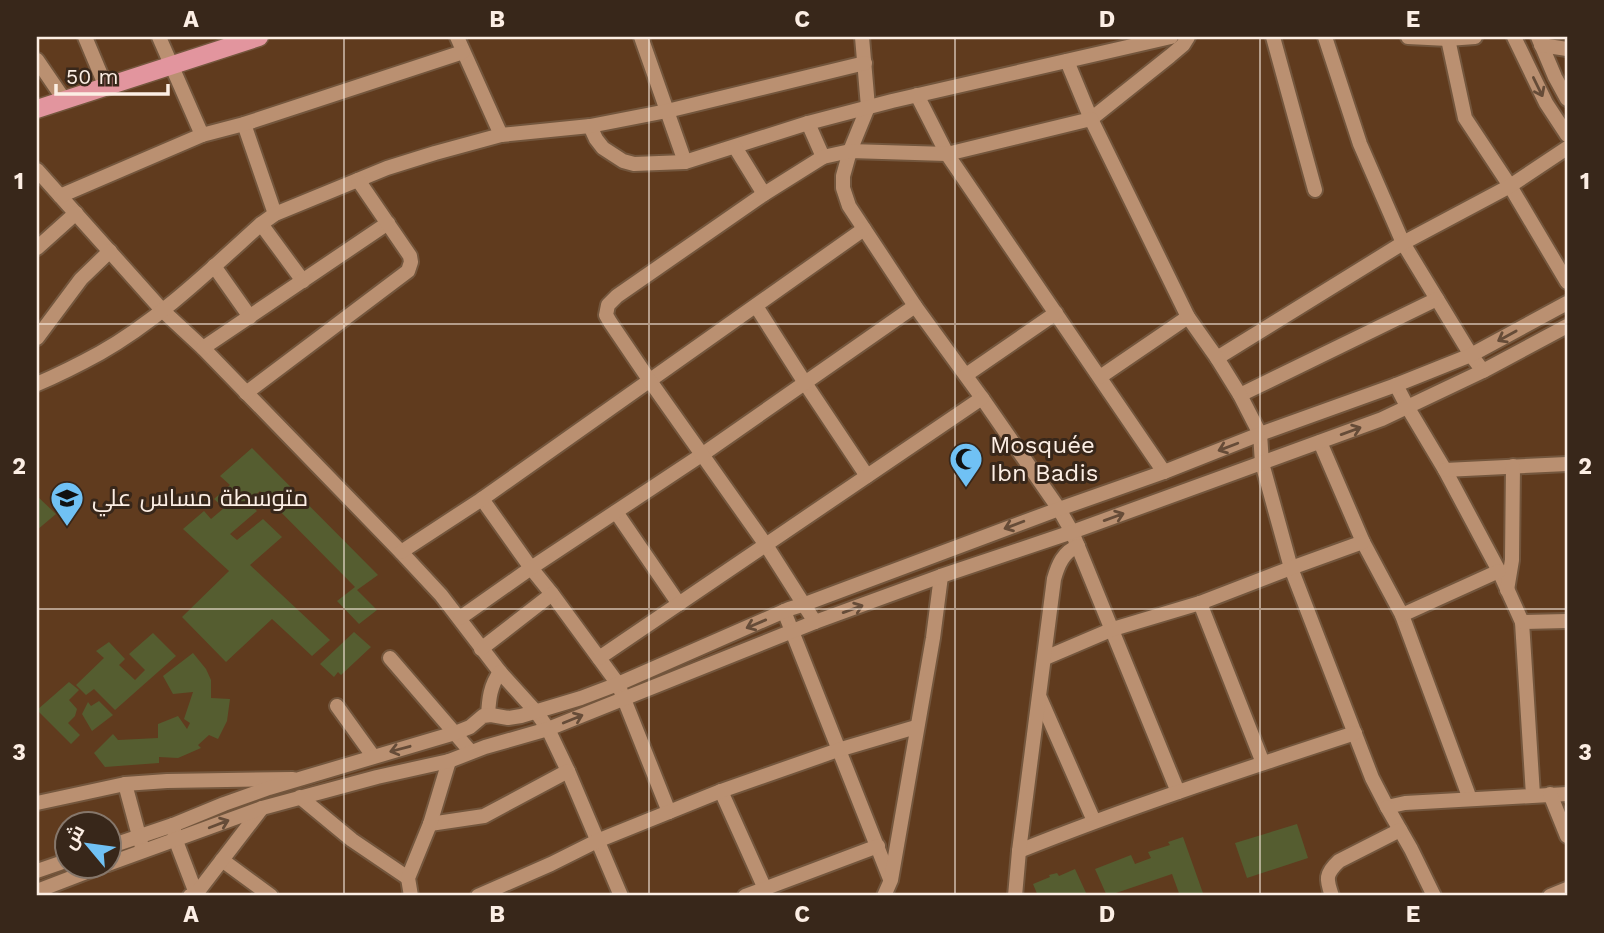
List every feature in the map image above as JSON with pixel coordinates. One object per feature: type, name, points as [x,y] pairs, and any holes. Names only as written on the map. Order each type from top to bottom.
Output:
[{"type":"main road","points":[[37,109],[259,37]]},
{"type":"street","points":[[85,37],[106,87]]},
{"type":"street","points":[[159,37],[202,135]]},
{"type":"street","points":[[457,37],[501,135]]},
{"type":"street","points":[[641,37],[685,162]]},
{"type":"street","points":[[862,37],[868,107],[843,176],[843,188],[849,206],[915,306],[1059,509],[1075,539],[1113,629],[1178,792]]},
{"type":"street","points":[[590,126],[603,148],[623,161],[634,164],[685,162],[868,107],[1171,37]]},
{"type":"street","points":[[815,622],[766,545],[606,315],[608,305],[617,296],[764,194],[823,158],[850,151],[947,154],[1091,119],[1170,56],[1188,37]]},
{"type":"street","points":[[1273,37],[1314,190]]},
{"type":"street","points":[[1325,37],[1360,144],[1403,243],[1483,371]]},
{"type":"street","points":[[1408,37],[1475,37]]},
{"type":"street","points":[[1514,37],[1546,103],[1567,135]]},
{"type":"street","points":[[1448,39],[1465,118],[1510,186],[1567,282]]},
{"type":"street","points":[[1539,41],[1567,49]]},
{"type":"street","points":[[1539,41],[1567,99]]},
{"type":"street","points":[[60,196],[202,135],[244,124],[463,52]]},
{"type":"street","points":[[37,60],[65,100]]},
{"type":"street","points":[[1067,61],[1091,119],[1188,317],[1240,394],[1260,434],[1262,463],[1292,568],[1378,792],[1434,896]]},
{"type":"street","points":[[37,384],[102,352],[162,310],[275,214],[358,180],[435,153],[501,135],[590,126],[667,111],[864,63]]},
{"type":"street","points":[[917,95],[947,154],[1164,471]]},
{"type":"street","points":[[808,123],[823,158]]},
{"type":"street","points":[[244,124],[275,214]]},
{"type":"street","points":[[734,147],[764,194]]},
{"type":"street","points":[[1217,358],[1403,243],[1510,186],[1567,148]]},
{"type":"street","points":[[37,170],[162,310],[401,552],[460,618],[481,649],[537,713],[548,729],[568,771],[621,896]]},
{"type":"street","points":[[246,393],[408,271],[411,258],[358,180]]},
{"type":"street","points":[[37,247],[76,213]]},
{"type":"street","points":[[202,348],[388,223]]},
{"type":"street","points":[[261,224],[303,281]]},
{"type":"street","points":[[401,552],[482,499],[864,229]]},
{"type":"street","points":[[37,338],[81,279],[110,251]]},
{"type":"street","points":[[214,266],[250,317]]},
{"type":"street","points":[[1240,394],[1437,299]]},
{"type":"street","points":[[122,843],[301,778],[467,729],[479,718],[488,715],[512,718],[537,713],[618,684],[784,611],[1471,355],[1567,303]]},
{"type":"street","points":[[756,306],[867,476]]},
{"type":"street","points":[[460,618],[703,454],[915,306]]},
{"type":"street","points":[[966,375],[1056,313]]},
{"type":"street","points":[[1100,377],[1188,317]]},
{"type":"street","points":[[122,859],[262,808],[449,761],[485,747],[548,729],[815,622],[941,576],[1075,539],[1262,463],[1408,408],[1567,326]]},
{"type":"street","points":[[1396,385],[1499,571],[1522,622],[1533,795]]},
{"type":"street","points":[[599,658],[982,398]]},
{"type":"street","points":[[1320,442],[1363,542],[1402,615],[1470,799]]},
{"type":"street","points":[[1445,470],[1567,464]]},
{"type":"street","points":[[1507,590],[1512,560],[1513,466]]},
{"type":"street","points":[[482,499],[618,684],[669,812]]},
{"type":"street","points":[[616,512],[679,604]]},
{"type":"street","points":[[1015,896],[1054,579],[1057,568],[1063,557],[1072,549],[1075,539]]},
{"type":"street","points":[[1045,658],[1113,629],[1200,603],[1363,542]]},
{"type":"street","points":[[1402,615],[1499,571]]},
{"type":"street","points":[[887,896],[933,638],[941,576]]},
{"type":"street","points":[[481,649],[552,594]]},
{"type":"street","points":[[1200,603],[1263,763]]},
{"type":"street","points":[[784,611],[891,880]]},
{"type":"street","points":[[1522,622],[1567,621]]},
{"type":"street","points":[[390,658],[471,752]]},
{"type":"street","points":[[488,715],[489,693],[500,672]]},
{"type":"street","points":[[1039,697],[1094,821]]},
{"type":"street","points":[[337,706],[373,756]]},
{"type":"street","points":[[478,896],[597,841],[721,791],[838,750],[916,727]]},
{"type":"street","points":[[1019,851],[1094,821],[1355,733]]},
{"type":"street","points":[[411,896],[408,878],[449,761]]},
{"type":"street","points":[[429,824],[484,816],[568,771]]},
{"type":"street","points":[[37,803],[125,784],[301,778]]},
{"type":"street","points":[[125,784],[143,852]]},
{"type":"street","points":[[721,791],[765,889]]},
{"type":"street","points":[[1550,794],[1567,836]]},
{"type":"street","points":[[1387,807],[1405,803],[1567,794]]},
{"type":"street","points":[[300,797],[352,840],[408,878]]},
{"type":"street","points":[[194,895],[262,808]]},
{"type":"street","points":[[173,825],[194,895]]},
{"type":"street","points":[[1332,896],[1328,877],[1339,861],[1400,830]]},
{"type":"street","points":[[745,896],[878,846]]},
{"type":"street","points":[[222,860],[271,896]]},
{"type":"street","points":[[37,891],[66,880]]},
{"type":"street","points":[[1550,896],[1567,889]]},
{"type":"building","points":[[252,448],[378,575],[357,590],[377,610],[359,624],[337,601],[355,587],[260,491],[248,502],[257,511],[230,534],[237,540],[263,519],[282,537],[250,565],[330,640],[312,656],[272,619],[226,662],[182,617],[229,571],[183,529],[204,511],[211,519],[224,508],[214,499],[230,485],[220,476]]},
{"type":"building","points":[[37,496],[56,514],[37,530]]},
{"type":"building","points":[[354,632],[371,647],[341,675],[338,672],[334,677],[320,664]]},
{"type":"building","points":[[153,633],[176,656],[115,710],[94,689],[86,695],[76,685],[104,658],[96,651],[109,642],[125,659],[119,665],[135,680],[145,670],[129,654]]},
{"type":"building","points":[[193,653],[211,680],[211,698],[230,699],[227,721],[218,739],[209,735],[198,745],[201,748],[178,758],[159,757],[159,763],[105,767],[94,753],[113,734],[118,740],[158,738],[158,724],[178,716],[187,729],[190,723],[184,719],[193,692],[173,694],[163,676]]},
{"type":"building","points":[[69,682],[79,690],[69,700],[77,709],[75,716],[68,723],[80,735],[71,744],[37,710]]},
{"type":"building","points":[[99,701],[113,715],[92,731],[82,714],[88,702],[91,706]]},
{"type":"building","points":[[1297,824],[1308,858],[1247,878],[1235,843]]},
{"type":"building","points":[[1183,837],[1204,896],[1180,896],[1172,874],[1107,896],[1095,869],[1131,855],[1135,864],[1151,858],[1148,852],[1170,845],[1168,842]]},
{"type":"building","points":[[1075,869],[1087,895],[1038,896],[1033,884],[1050,877],[1049,875],[1057,873],[1059,876]]},
{"type":"place","name":"Mosquée Ibn Badis","points":[[966,489]]},
{"type":"place","name":"متوسطة مساس علي","points":[[67,528]]}]
